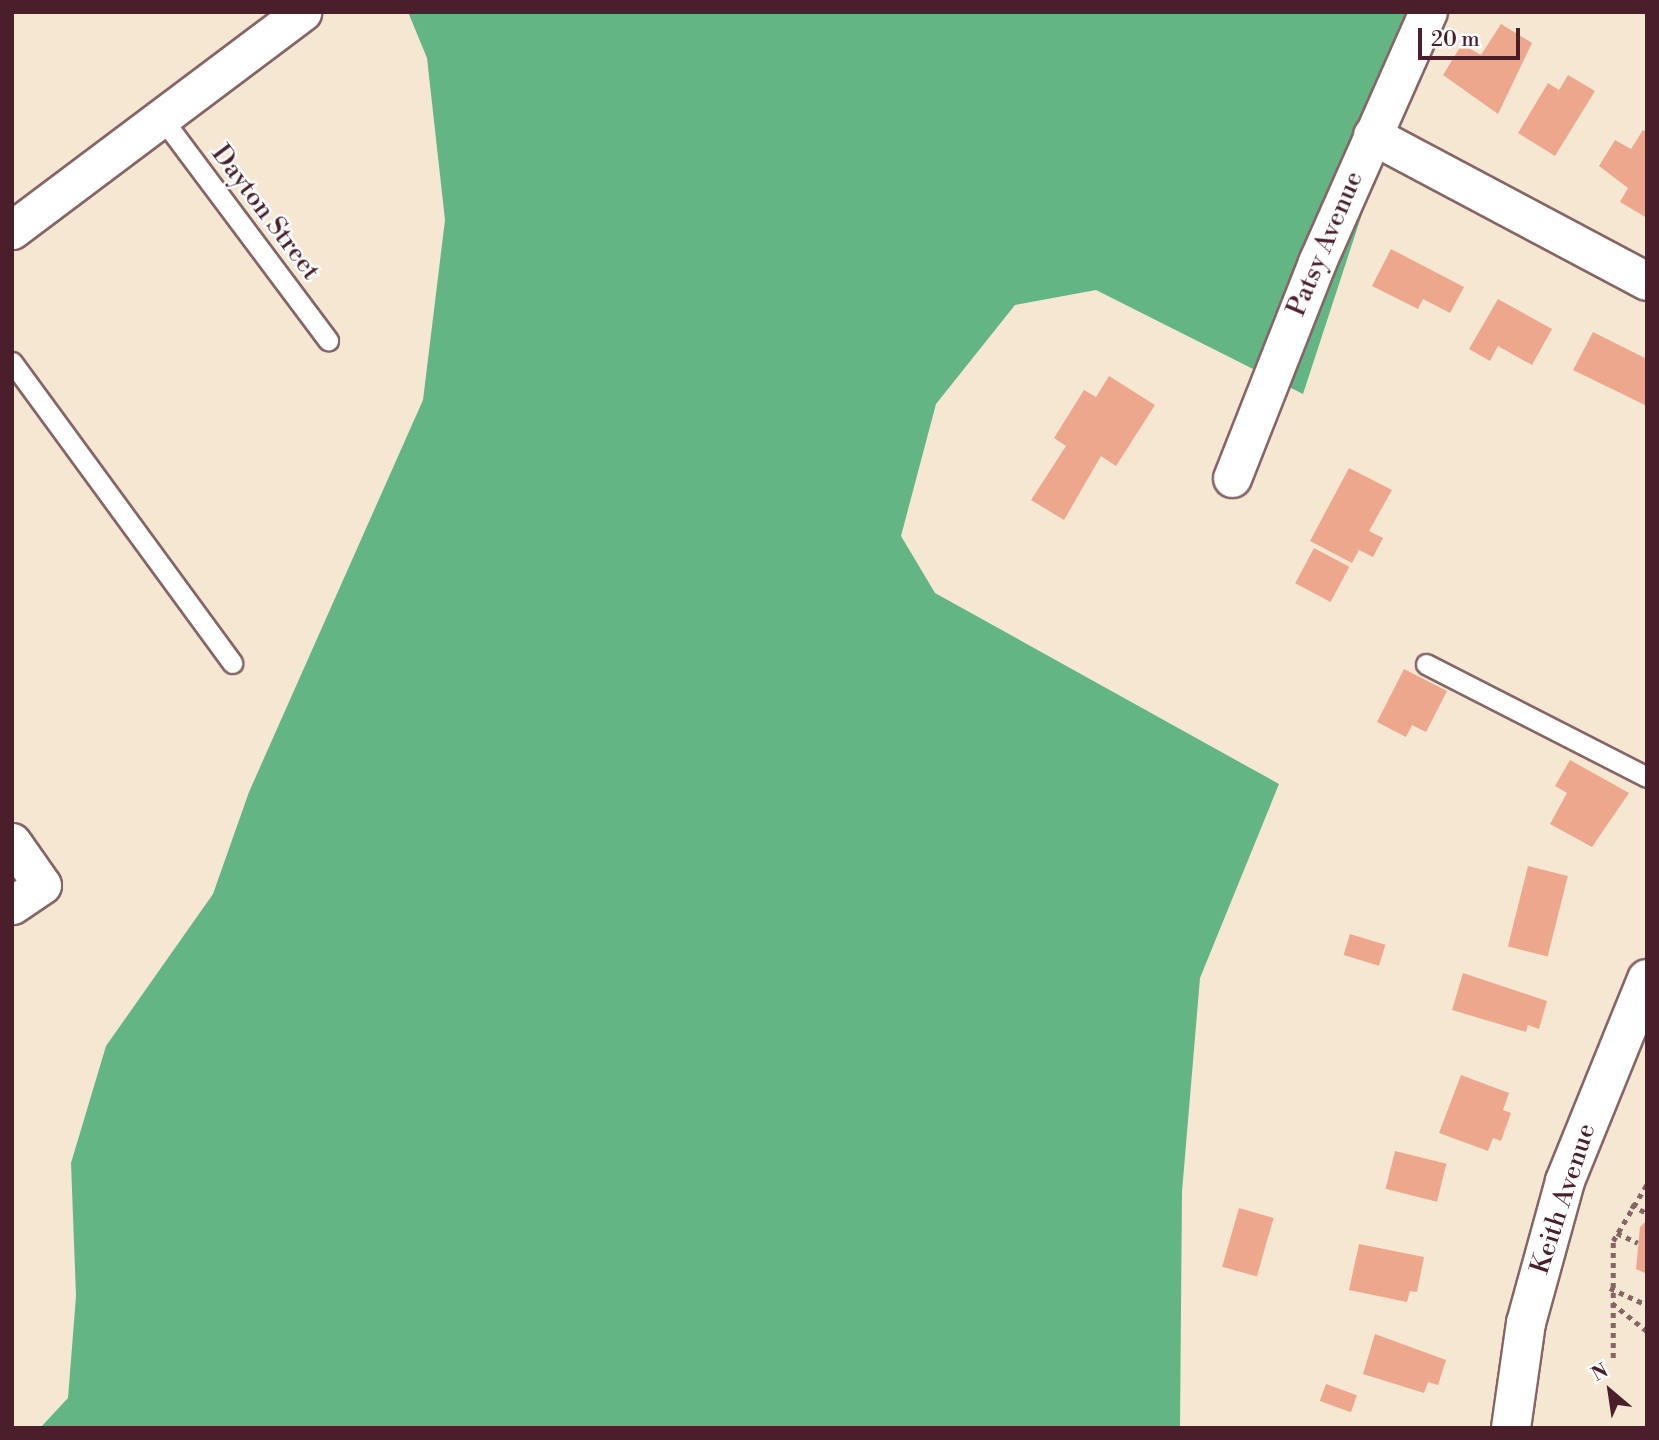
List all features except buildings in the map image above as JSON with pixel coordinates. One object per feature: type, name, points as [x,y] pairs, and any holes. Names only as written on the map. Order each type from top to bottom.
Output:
[{"type":"street","points":[[12,230],[302,12]]},
{"type":"street","name":"Patsy Avenue","points":[[1232,478],[1372,135],[1428,12]]},
{"type":"street","points":[[1372,135],[1647,281]]},
{"type":"street","points":[[12,842],[42,885],[12,905]]},
{"type":"street","name":"Keith Avenue","points":[[1511,1428],[1526,1323],[1565,1181],[1647,979]]},
{"type":"lane","name":"Dayton Street","points":[[161,117],[328,340]]},
{"type":"lane","points":[[12,362],[232,663]]},
{"type":"lane","points":[[1426,664],[1647,777]]},
{"type":"path","points":[[1613,1358],[1610,1288],[1617,1233],[1631,1205],[1647,1184]]},
{"type":"path","points":[[1631,1205],[1647,1213]]},
{"type":"path","points":[[1617,1233],[1638,1242]]},
{"type":"path","points":[[1610,1288],[1647,1305]]},
{"type":"path","points":[[1611,1303],[1647,1331]]},
{"type":"green space","points":[[408,12],[1444,12],[1394,116],[1303,394],[1096,290],[1015,305],[936,404],[901,536],[935,593],[1279,784],[1200,978],[1182,1192],[1180,1428],[40,1428],[68,1398],[76,1296],[71,1163],[106,1046],[213,894],[249,792],[423,400],[445,220],[427,58]]}]
